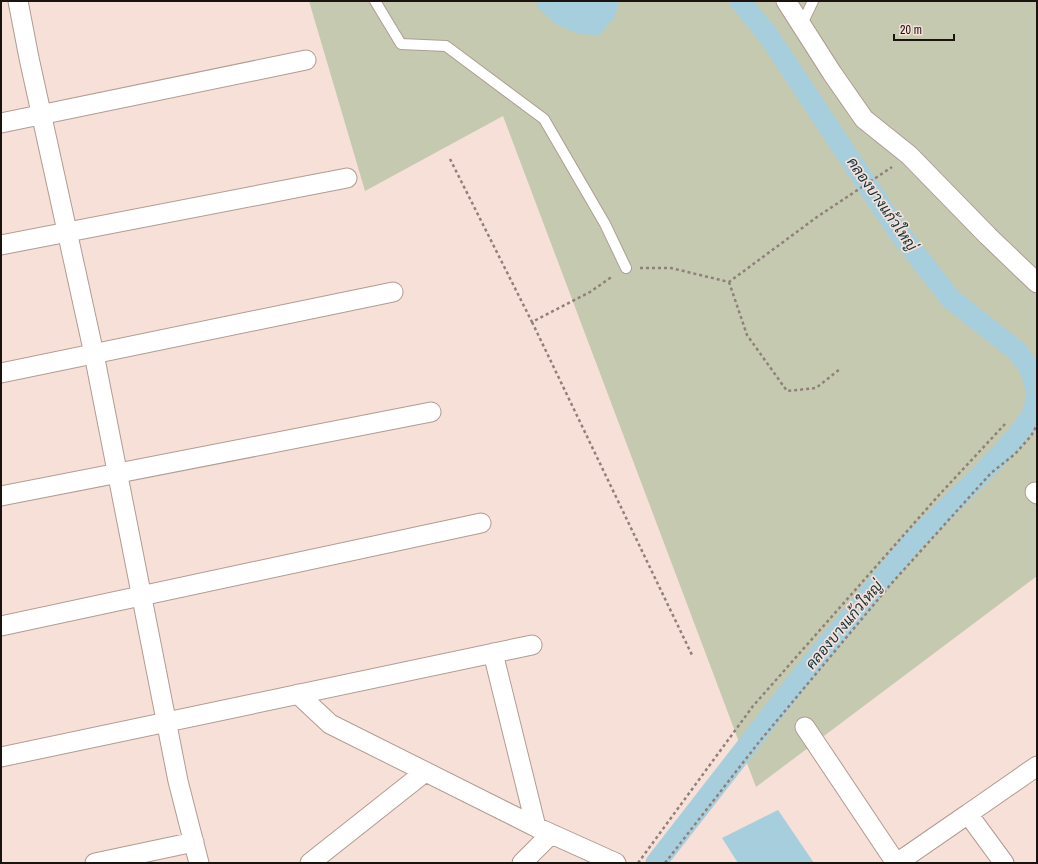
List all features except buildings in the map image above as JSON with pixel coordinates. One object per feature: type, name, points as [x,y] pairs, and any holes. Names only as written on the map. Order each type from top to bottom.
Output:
[{"type":"street","points":[[18,1],[29,58],[94,354],[178,781],[199,863]]},
{"type":"street","points":[[786,1],[864,120],[909,155],[988,236],[1037,283]]},
{"type":"street","points":[[1,123],[306,60]]},
{"type":"street","points":[[1,246],[347,178]]},
{"type":"street","points":[[1,373],[393,292]]},
{"type":"street","points":[[1,496],[431,412]]},
{"type":"street","points":[[1,626],[482,523]]},
{"type":"street","points":[[1,757],[532,645]]},
{"type":"street","points":[[494,653],[544,831]]},
{"type":"street","points":[[298,694],[330,724],[544,831],[616,863]]},
{"type":"street","points":[[805,727],[896,863],[1037,766]]},
{"type":"street","points":[[310,863],[425,772]]},
{"type":"street","points":[[968,814],[1004,863]]},
{"type":"street","points":[[522,863],[544,831]]},
{"type":"street","points":[[95,863],[194,842]]},
{"type":"lane","points":[[375,1],[401,44],[446,46],[544,119],[605,224],[626,268]]},
{"type":"lane","points":[[801,26],[813,1]]},
{"type":"path","points":[[729,282],[817,217],[909,155]]},
{"type":"path","points":[[450,159],[532,322],[692,655]]},
{"type":"path","points":[[532,322],[590,292],[626,268],[671,268],[729,282]]},
{"type":"path","points":[[729,282],[748,335],[787,391],[816,388],[840,369]]},
{"type":"path","points":[[638,863],[753,706],[934,501],[1005,424]]},
{"type":"path","points":[[666,863],[759,742],[891,584],[991,473],[1014,454],[1031,436],[1037,425]]},
{"type":"green space","points":[[309,1],[1037,1],[1037,576],[756,787],[503,116],[365,191]]},
{"type":"water","points":[[538,1],[619,1],[615,17],[599,35],[578,34],[554,23],[538,8]]},
{"type":"water","points":[[778,810],[814,863],[738,863],[722,838]]},
{"type":"waterway","name":"คลองบางแก้วใหญ่","points":[[740,1],[768,35],[897,230],[951,299],[1017,351],[1030,369],[1037,392]]},
{"type":"waterway","name":"คลองบางแก้วใหญ่","points":[[656,863],[803,674],[915,539],[981,475],[1015,438],[1033,414],[1037,394]]}]
